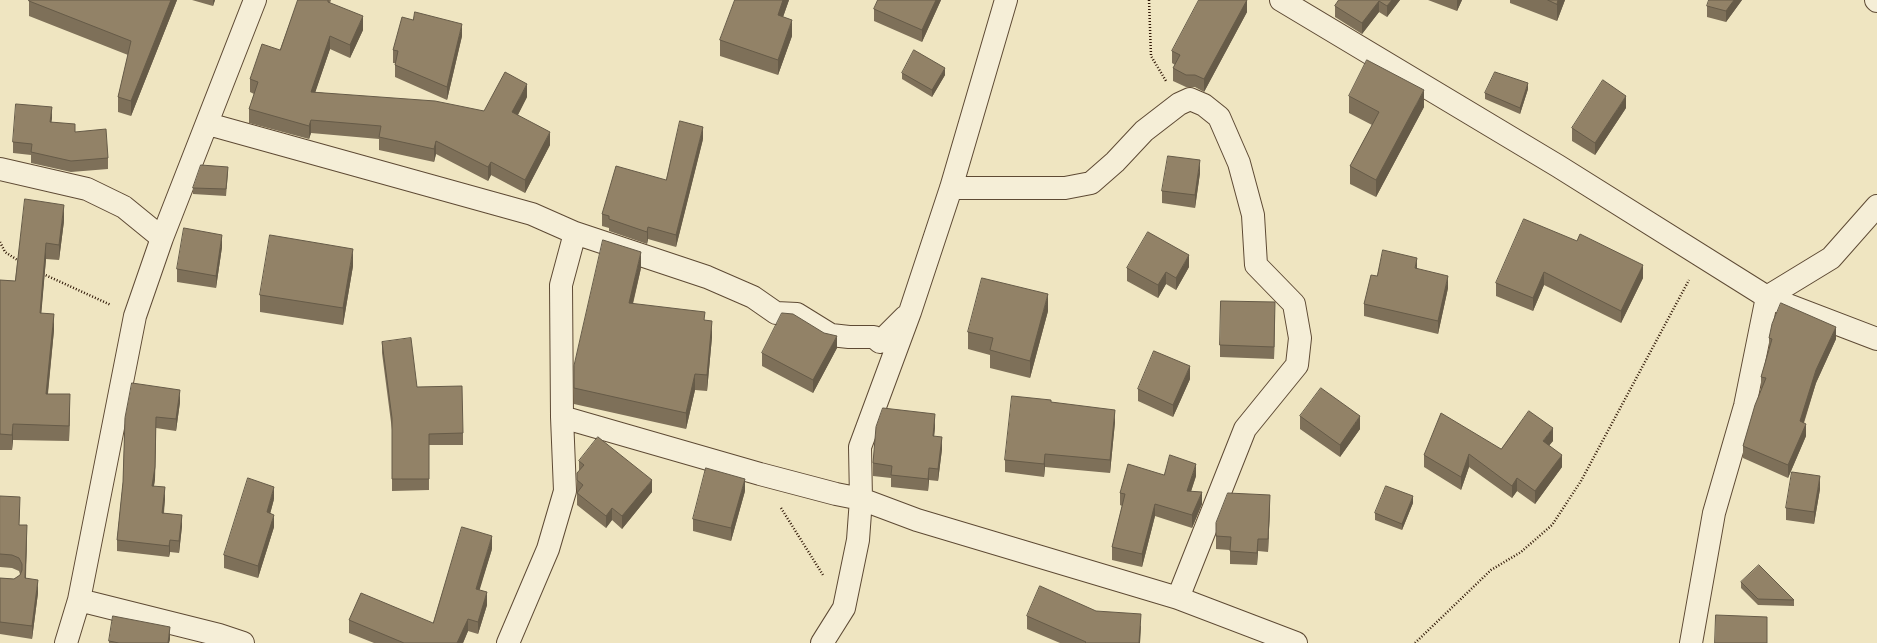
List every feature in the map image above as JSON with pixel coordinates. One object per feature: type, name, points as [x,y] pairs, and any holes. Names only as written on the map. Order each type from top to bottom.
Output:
[{"type":"street","points":[[66,643],[79,600],[135,316],[162,238],[208,124],[255,0]]},
{"type":"street","points":[[822,643],[844,608],[858,540],[861,499],[860,447],[910,312],[951,188],[1006,0]]},
{"type":"street","points":[[1281,0],[1558,166],[1767,297],[1877,339]]},
{"type":"street","points":[[951,188],[1065,188],[1091,183],[1144,131],[1179,104],[1190,99],[1204,105],[1219,117],[1239,164],[1253,215],[1256,265],[1294,304],[1300,338],[1297,365],[1245,429],[1178,598]]},
{"type":"street","points":[[208,124],[532,214],[574,233],[707,277],[753,297],[776,313],[797,314],[831,335],[849,338],[874,337],[880,342],[910,312]]},
{"type":"street","points":[[0,169],[87,189],[124,207],[162,238]]},
{"type":"street","points":[[1691,643],[1714,513],[1745,406],[1767,297],[1831,258],[1877,206]]},
{"type":"street","points":[[508,643],[548,549],[566,491],[562,417],[561,286],[574,233]]},
{"type":"street","points":[[562,417],[760,474],[861,499],[916,520],[1178,598],[1296,643]]},
{"type":"street","points":[[79,600],[221,639],[243,643]]},
{"type":"path","points":[[1149,0],[1151,56],[1164,80],[1190,99]]},
{"type":"path","points":[[0,242],[5,252],[24,264]]},
{"type":"path","points":[[1415,643],[1491,570],[1521,552],[1552,525],[1581,481],[1702,256]]},
{"type":"path","points":[[37,271],[135,316]]},
{"type":"path","points":[[760,474],[844,608]]},
{"type":"building","points":[[29,0],[171,0],[131,101],[118,97],[131,41]]},
{"type":"building","points":[[298,0],[328,0],[328,2],[363,16],[350,45],[330,36],[311,92],[435,101],[484,111],[505,72],[527,84],[512,112],[550,132],[525,180],[491,162],[488,167],[436,141],[434,149],[379,137],[381,126],[311,120],[309,126],[249,109],[258,82],[250,79],[262,44],[280,50]]},
{"type":"building","points":[[735,0],[783,0],[778,15],[792,20],[778,60],[720,40]]},
{"type":"building","points":[[878,0],[936,0],[922,30],[874,9]]},
{"type":"building","points":[[1199,0],[1247,0],[1204,79],[1195,75],[1186,75],[1173,68],[1180,55],[1172,51]]},
{"type":"building","points":[[1339,0],[1392,0],[1387,6],[1379,1],[1362,23],[1335,6]]},
{"type":"building","points":[[1548,0],[1558,0],[1557,4]]},
{"type":"building","points":[[1709,0],[1734,0],[1726,11],[1707,6]]},
{"type":"building","points":[[415,12],[462,24],[447,87],[395,65],[398,51],[393,50],[402,17],[413,20]]},
{"type":"building","points":[[914,50],[945,68],[932,90],[902,73]]},
{"type":"building","points":[[1367,60],[1424,90],[1376,180],[1350,166],[1379,112],[1349,96]]},
{"type":"building","points":[[1495,72],[1528,83],[1520,108],[1485,93]]},
{"type":"building","points":[[1603,80],[1626,96],[1595,143],[1572,128]]},
{"type":"building","points":[[16,104],[52,107],[50,122],[75,124],[75,132],[106,129],[108,158],[71,161],[31,152],[32,144],[13,142]]},
{"type":"building","points":[[680,121],[703,127],[676,235],[648,227],[647,232],[609,219],[609,216],[602,214],[616,166],[666,180]]},
{"type":"building","points":[[1168,156],[1200,160],[1195,195],[1162,191]]},
{"type":"building","points":[[201,165],[228,167],[226,189],[193,188]]},
{"type":"building","points":[[25,199],[64,205],[59,245],[46,243],[40,313],[54,314],[46,394],[70,394],[69,426],[13,424],[12,435],[0,434],[0,280],[15,281]]},
{"type":"building","points":[[1524,219],[1577,241],[1580,234],[1643,265],[1621,311],[1544,272],[1533,298],[1496,283]]},
{"type":"building","points":[[184,228],[222,235],[216,276],[177,269]]},
{"type":"building","points":[[1148,232],[1189,255],[1176,278],[1166,272],[1158,285],[1127,268]]},
{"type":"building","points":[[270,235],[353,249],[343,308],[260,295]]},
{"type":"building","points":[[603,240],[641,252],[629,303],[705,312],[704,320],[712,321],[707,375],[695,374],[686,413],[574,388],[574,366]]},
{"type":"building","points":[[1383,250],[1417,258],[1415,268],[1448,276],[1438,321],[1364,304],[1371,275],[1377,276]]},
{"type":"building","points":[[982,278],[1048,294],[1030,361],[990,350],[993,338],[968,332]]},
{"type":"building","points":[[1221,301],[1275,302],[1274,347],[1220,345]]},
{"type":"building","points":[[1781,303],[1836,327],[1816,370],[1800,421],[1806,424],[1788,465],[1743,446],[1755,405],[1766,378],[1761,377],[1772,339],[1769,338],[1772,324]]},
{"type":"building","points":[[782,313],[793,314],[824,333],[837,336],[813,380],[762,353]]},
{"type":"building","points":[[411,338],[417,387],[462,386],[463,433],[429,434],[429,479],[392,479],[392,418],[382,342]]},
{"type":"building","points":[[1154,351],[1190,366],[1173,405],[1138,389]]},
{"type":"building","points":[[132,383],[180,390],[176,419],[156,417],[155,467],[152,486],[165,487],[162,513],[182,515],[179,541],[170,540],[169,546],[117,540],[123,482],[125,418]]},
{"type":"building","points":[[1321,388],[1360,416],[1340,445],[1300,416]]},
{"type":"building","points":[[1012,396],[1051,400],[1051,402],[1115,410],[1110,460],[1045,454],[1044,464],[1005,460]]},
{"type":"building","points":[[883,408],[935,414],[933,436],[942,437],[938,469],[929,468],[928,479],[891,475],[892,466],[873,463],[876,427]]},
{"type":"building","points":[[1529,411],[1553,428],[1543,441],[1562,455],[1535,491],[1517,478],[1512,486],[1469,454],[1461,477],[1424,455],[1441,413],[1501,449]]},
{"type":"building","points":[[598,437],[652,480],[622,516],[612,508],[606,516],[577,493],[583,485],[577,480],[577,473],[584,465],[579,461]]},
{"type":"building","points":[[1170,455],[1196,464],[1187,491],[1202,492],[1192,515],[1155,504],[1142,554],[1112,547],[1125,494],[1120,493],[1128,464],[1164,475]]},
{"type":"building","points":[[706,468],[745,479],[731,528],[693,519]]},
{"type":"building","points":[[1792,472],[1820,476],[1814,512],[1786,508]]},
{"type":"building","points":[[248,478],[274,487],[267,512],[274,515],[258,566],[224,555]]},
{"type":"building","points":[[1386,486],[1413,496],[1402,524],[1375,513]]},
{"type":"building","points":[[1228,493],[1270,495],[1268,539],[1258,539],[1257,553],[1230,551],[1231,537],[1216,536],[1216,523]]},
{"type":"building","points":[[0,496],[20,497],[19,525],[27,525],[25,578],[38,580],[32,626],[0,622],[0,578],[14,579],[20,575],[22,564],[19,558],[12,555],[0,554]]},
{"type":"building","points":[[462,527],[492,536],[476,589],[487,592],[478,622],[468,619],[457,643],[404,643],[349,620],[361,593],[433,623]]},
{"type":"building","points":[[1759,565],[1794,600],[1758,599],[1741,582]]},
{"type":"building","points":[[1040,586],[1096,611],[1141,614],[1139,643],[1085,643],[1086,642],[1027,616]]},
{"type":"building","points":[[1716,615],[1767,617],[1767,643],[1715,643]]},
{"type":"building","points":[[113,616],[170,627],[168,643],[119,643],[109,641]]}]
